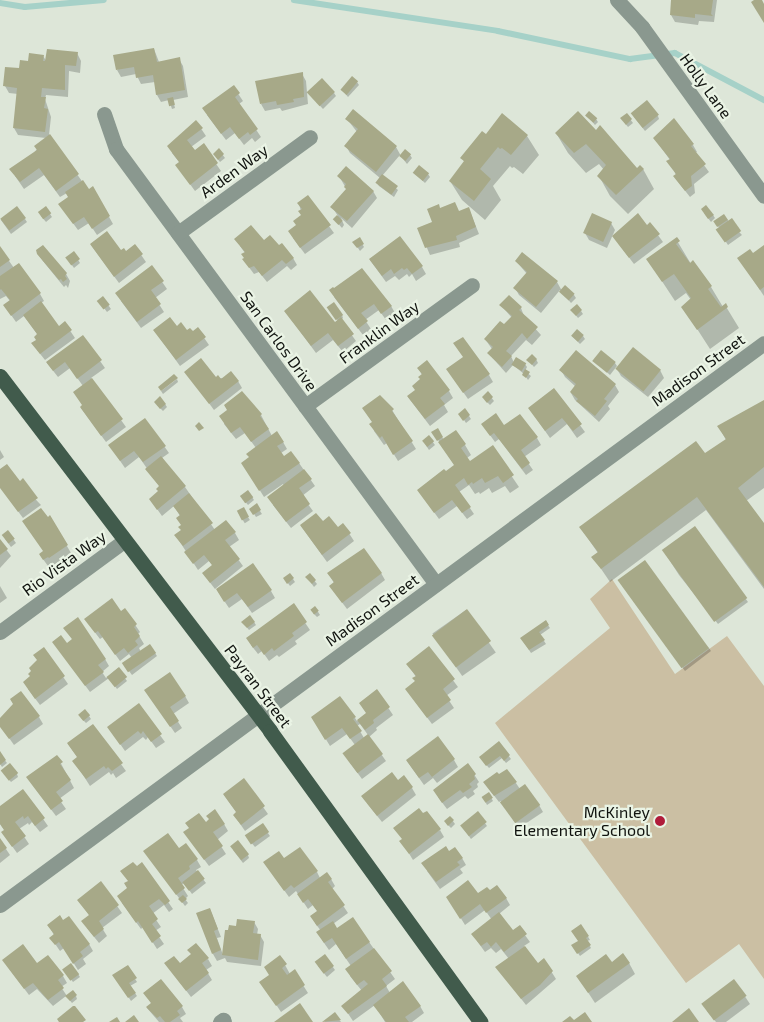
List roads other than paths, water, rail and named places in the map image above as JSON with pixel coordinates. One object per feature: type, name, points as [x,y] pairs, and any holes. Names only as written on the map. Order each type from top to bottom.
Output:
[{"type":"main road","name":"Payran Street","points":[[0,376],[258,715],[481,1022]]},
{"type":"street","name":"Holly Lane","points":[[616,0],[642,27],[764,196]]},
{"type":"street","name":"San Carlos Drive","points":[[104,114],[116,149],[436,584]]},
{"type":"street","name":"Arden Way","points":[[178,233],[310,137]]},
{"type":"street","name":"Franklin Way","points":[[305,406],[472,285]]},
{"type":"street","name":"Madison Street","points":[[0,904],[764,343]]},
{"type":"street","name":"Rio Vista Way","points":[[0,632],[124,541]]},
{"type":"street","points":[[220,1022],[223,1020],[224,1022]]},
{"type":"waterway","points":[[0,3],[25,7],[104,0]]},
{"type":"waterway","points":[[294,0],[498,31],[630,59],[675,53],[764,100]]},
{"type":"place","name":"McKinley Elementary School","points":[[660,821]]}]
